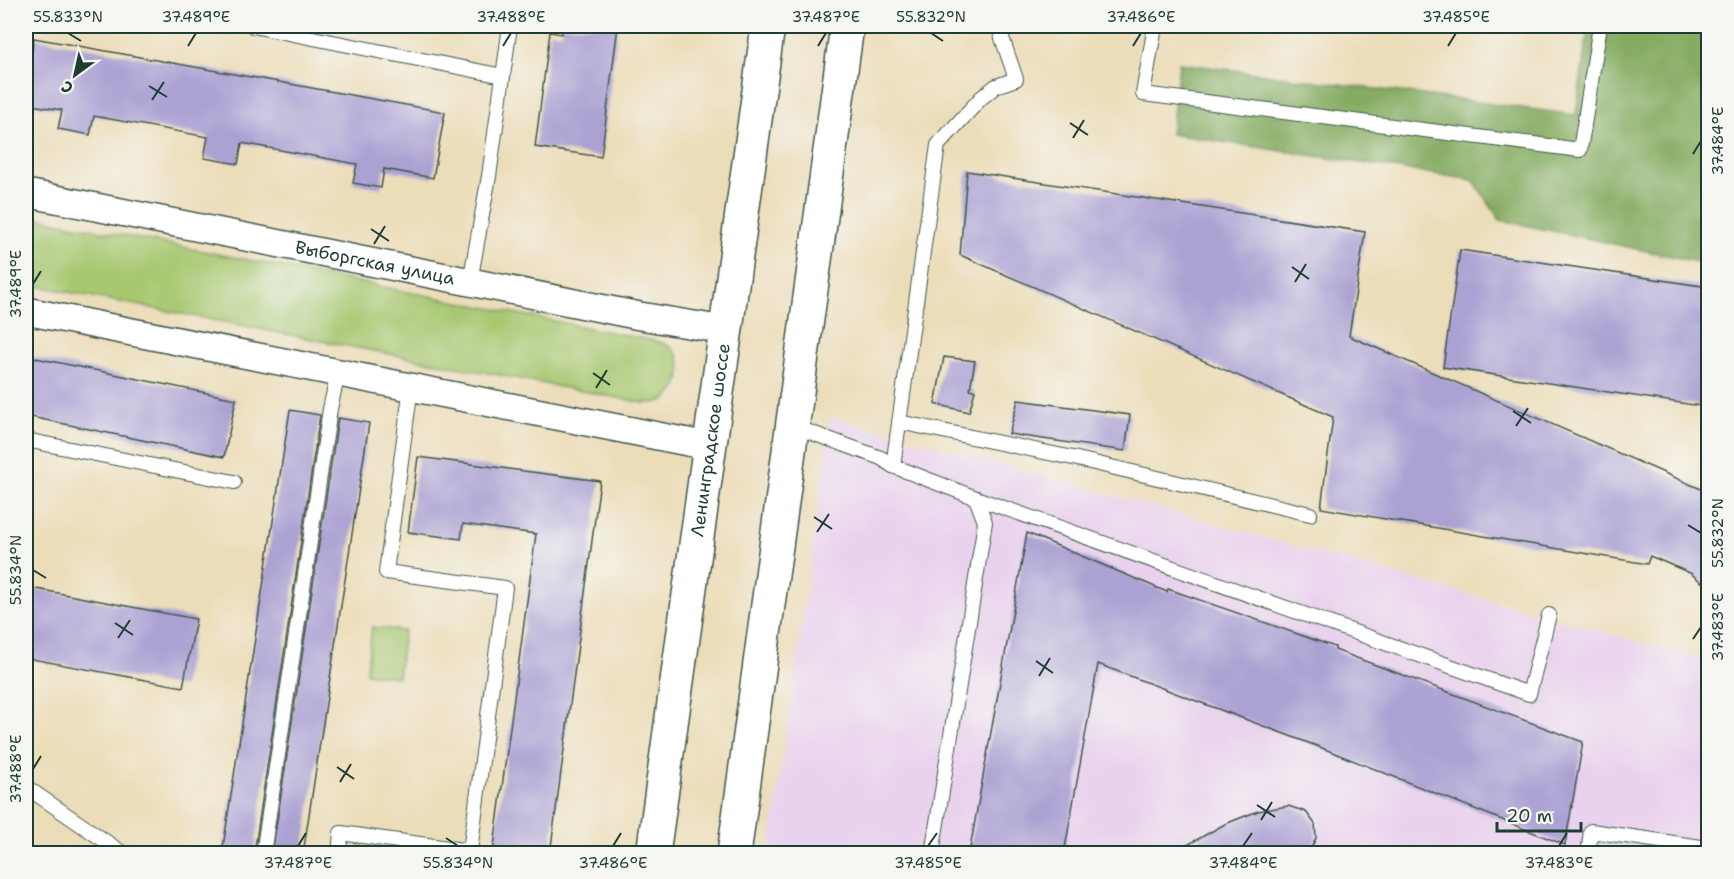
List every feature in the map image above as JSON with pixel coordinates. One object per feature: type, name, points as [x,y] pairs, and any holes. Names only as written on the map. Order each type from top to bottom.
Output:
[{"type":"main road","name":"Ленинградское шоссе","points":[[652,854],[768,26]]},
{"type":"main road","points":[[734,854],[847,26]]},
{"type":"street","name":"Выборгская улица","points":[[26,194],[724,330]]},
{"type":"street","points":[[26,311],[708,446]]},
{"type":"lane","points":[[253,26],[503,76]]},
{"type":"lane","points":[[328,40],[330,26]]},
{"type":"lane","points":[[470,282],[489,176],[510,26]]},
{"type":"lane","points":[[893,466],[938,145],[981,98],[996,86],[1016,79],[998,26]]},
{"type":"lane","points":[[1155,26],[1143,94],[1580,150],[1600,26]]},
{"type":"lane","points":[[263,854],[338,373]]},
{"type":"lane","points":[[339,854],[341,833],[470,850],[506,588],[386,572],[411,387]]},
{"type":"lane","points":[[899,422],[1085,461],[1310,514]]},
{"type":"lane","points":[[793,426],[881,458],[893,466],[976,498],[1529,694],[1549,615]]},
{"type":"lane","points":[[26,440],[234,482]]},
{"type":"lane","points":[[932,854],[985,522],[976,498]]},
{"type":"lane","points":[[26,787],[104,848],[124,854]]},
{"type":"lane","points":[[1588,854],[1591,831],[1708,848]]},
{"type":"shaded area","points":[[831,417],[1708,661],[1708,853],[769,854]]},
{"type":"green space","points":[[1588,26],[1708,26],[1708,264],[1500,220],[1473,180],[1171,134],[1179,63],[1576,115]]},
{"type":"green space","points":[[26,216],[655,341],[669,346],[675,352],[681,366],[679,382],[664,400],[644,403],[26,284]]},
{"type":"green space","points":[[372,627],[404,631],[398,677],[366,673]]},
{"type":"building","points":[[563,26],[618,26],[601,157],[535,147],[550,32],[562,34]]},
{"type":"building","points":[[34,38],[445,112],[433,178],[384,169],[381,188],[353,183],[357,164],[242,143],[238,164],[204,158],[208,137],[94,116],[90,135],[58,129],[62,110],[26,104],[26,85]]},
{"type":"building","points":[[967,171],[1365,232],[1349,336],[1708,492],[1708,587],[1690,573],[1650,556],[1647,564],[1321,508],[1333,417],[960,255]]},
{"type":"building","points":[[1460,250],[1708,287],[1707,407],[1443,367]]},
{"type":"building","points":[[26,356],[236,399],[224,457],[26,416]]},
{"type":"building","points":[[944,357],[975,361],[970,389],[975,391],[969,412],[935,404]]},
{"type":"building","points":[[1018,400],[1130,415],[1125,451],[1009,434]]},
{"type":"building","points":[[290,410],[320,415],[254,854],[222,854]]},
{"type":"building","points":[[338,418],[369,423],[303,854],[272,854]]},
{"type":"building","points":[[418,457],[600,481],[550,854],[493,854],[536,534],[463,524],[461,539],[408,532]]},
{"type":"building","points":[[1027,533],[1167,592],[1168,589],[1335,647],[1335,650],[1583,742],[1565,845],[1322,748],[1098,664],[1064,854],[969,854]]},
{"type":"building","points":[[26,587],[196,619],[183,687],[26,658]]},
{"type":"building","points":[[1288,806],[1306,812],[1315,824],[1316,838],[1308,854],[1171,854],[1225,824],[1258,811]]}]
